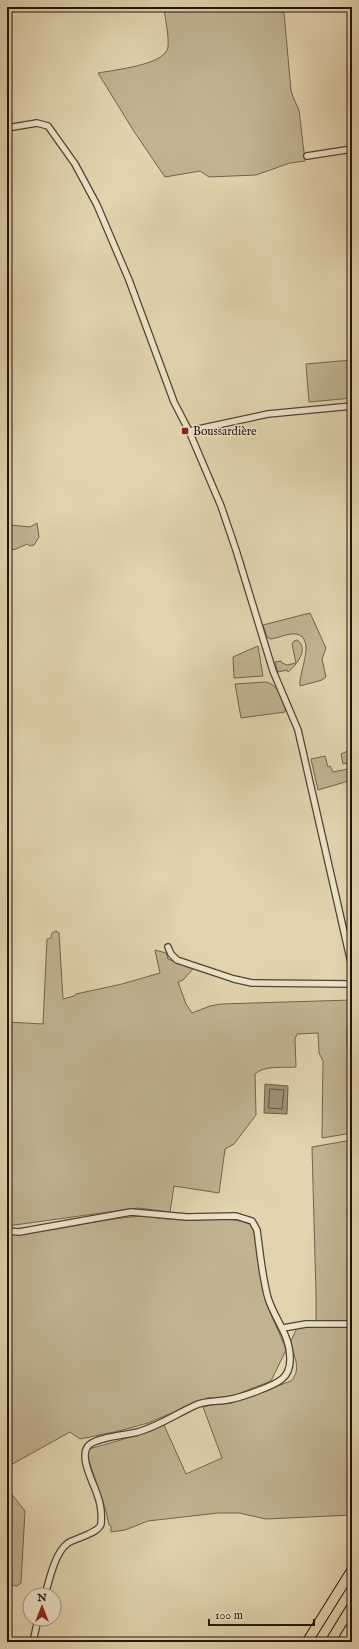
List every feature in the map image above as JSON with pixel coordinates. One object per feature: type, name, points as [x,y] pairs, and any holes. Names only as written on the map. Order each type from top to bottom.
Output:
[{"type":"highway","points":[[307,1642],[352,1570]]},
{"type":"highway","points":[[330,1642],[352,1606]]},
{"type":"street","points":[[7,128],[36,123],[48,126],[74,164],[93,198],[114,244],[129,280],[174,402],[189,431],[222,506],[272,671],[298,730],[352,967]]},
{"type":"street","points":[[307,156],[352,149]]},
{"type":"street","points":[[189,431],[268,414],[352,406]]},
{"type":"street","points":[[168,947],[171,954],[177,960],[244,982],[266,984],[352,984]]},
{"type":"street","points":[[7,1231],[19,1232],[131,1212],[187,1217],[229,1216],[252,1221],[257,1230],[268,1297],[275,1316],[283,1328],[289,1349],[290,1362],[286,1374],[278,1382],[238,1398],[202,1403],[159,1424],[139,1431],[96,1441],[88,1446],[85,1452],[85,1459],[97,1495],[101,1515],[100,1526],[96,1530],[68,1544],[62,1550],[48,1587]]},
{"type":"street","points":[[283,1328],[306,1324],[352,1324]]},
{"type":"street","points":[[33,1642],[36,1627]]},
{"type":"shaded area","points":[[164,7],[254,7],[254,9],[280,11],[284,13],[291,90],[299,110],[305,161],[290,163],[256,175],[209,177],[200,171],[165,177],[135,133],[98,73],[138,66],[158,58],[165,53],[168,47],[168,42]]},
{"type":"shaded area","points":[[352,360],[352,398],[309,402],[306,364]]},
{"type":"shaded area","points":[[7,394],[12,427],[7,434]]},
{"type":"shaded area","points":[[37,523],[39,537],[34,545],[30,546],[27,544],[7,551],[8,534],[11,525],[30,527]]},
{"type":"shaded area","points":[[310,613],[326,648],[322,659],[326,677],[322,680],[300,686],[306,649],[305,642],[302,637],[293,634],[271,639],[267,637],[263,625]]},
{"type":"shaded area","points":[[297,640],[301,643],[302,648],[298,661],[288,672],[287,670],[278,672],[275,662],[281,661],[287,665],[296,663],[292,644]]},
{"type":"shaded area","points":[[258,646],[263,676],[234,678],[233,657]]},
{"type":"shaded area","points":[[266,682],[274,686],[280,694],[283,699],[285,712],[241,718],[235,684]]},
{"type":"shaded area","points":[[350,750],[352,757],[352,780],[318,790],[311,759],[325,756],[328,767],[330,766],[333,772],[348,769],[347,763],[343,764],[341,754]]},
{"type":"shaded area","points":[[56,931],[59,933],[63,999],[76,994],[122,984],[160,973],[155,950],[166,953],[168,959],[193,969],[183,980],[178,982],[186,1004],[192,1013],[210,1006],[221,1004],[352,1000],[352,1027],[347,1029],[347,1046],[352,1046],[352,1133],[322,1138],[323,1061],[319,1053],[318,1033],[297,1034],[295,1039],[296,1067],[269,1068],[255,1074],[256,1115],[234,1144],[225,1149],[219,1193],[174,1186],[170,1212],[138,1208],[7,1226],[7,1022],[43,1024],[47,939],[51,938],[52,933]]},
{"type":"shaded area","points":[[352,1140],[352,1322],[316,1322],[312,1147]]},
{"type":"shaded area","points":[[143,1216],[183,1220],[221,1219],[238,1221],[253,1226],[265,1298],[286,1350],[271,1381],[230,1397],[207,1398],[148,1423],[119,1431],[80,1439],[70,1432],[7,1467],[7,1233],[24,1233],[58,1229],[126,1217]]},
{"type":"shaded area","points":[[298,1326],[352,1327],[352,1515],[266,1519],[239,1513],[218,1513],[148,1521],[125,1530],[111,1532],[111,1526],[109,1525],[87,1451],[89,1449],[164,1425],[186,1474],[222,1458],[203,1407],[231,1403],[291,1381],[297,1367],[290,1343]]},
{"type":"shaded area","points":[[10,1492],[25,1511],[21,1583],[17,1586],[7,1585],[7,1493]]},
{"type":"water","points":[[265,1084],[288,1086],[287,1114],[264,1113]]},
{"type":"waterway","points":[[7,440],[10,454]]},
{"type":"place","name":"Boussardière","points":[[185,431]]}]
